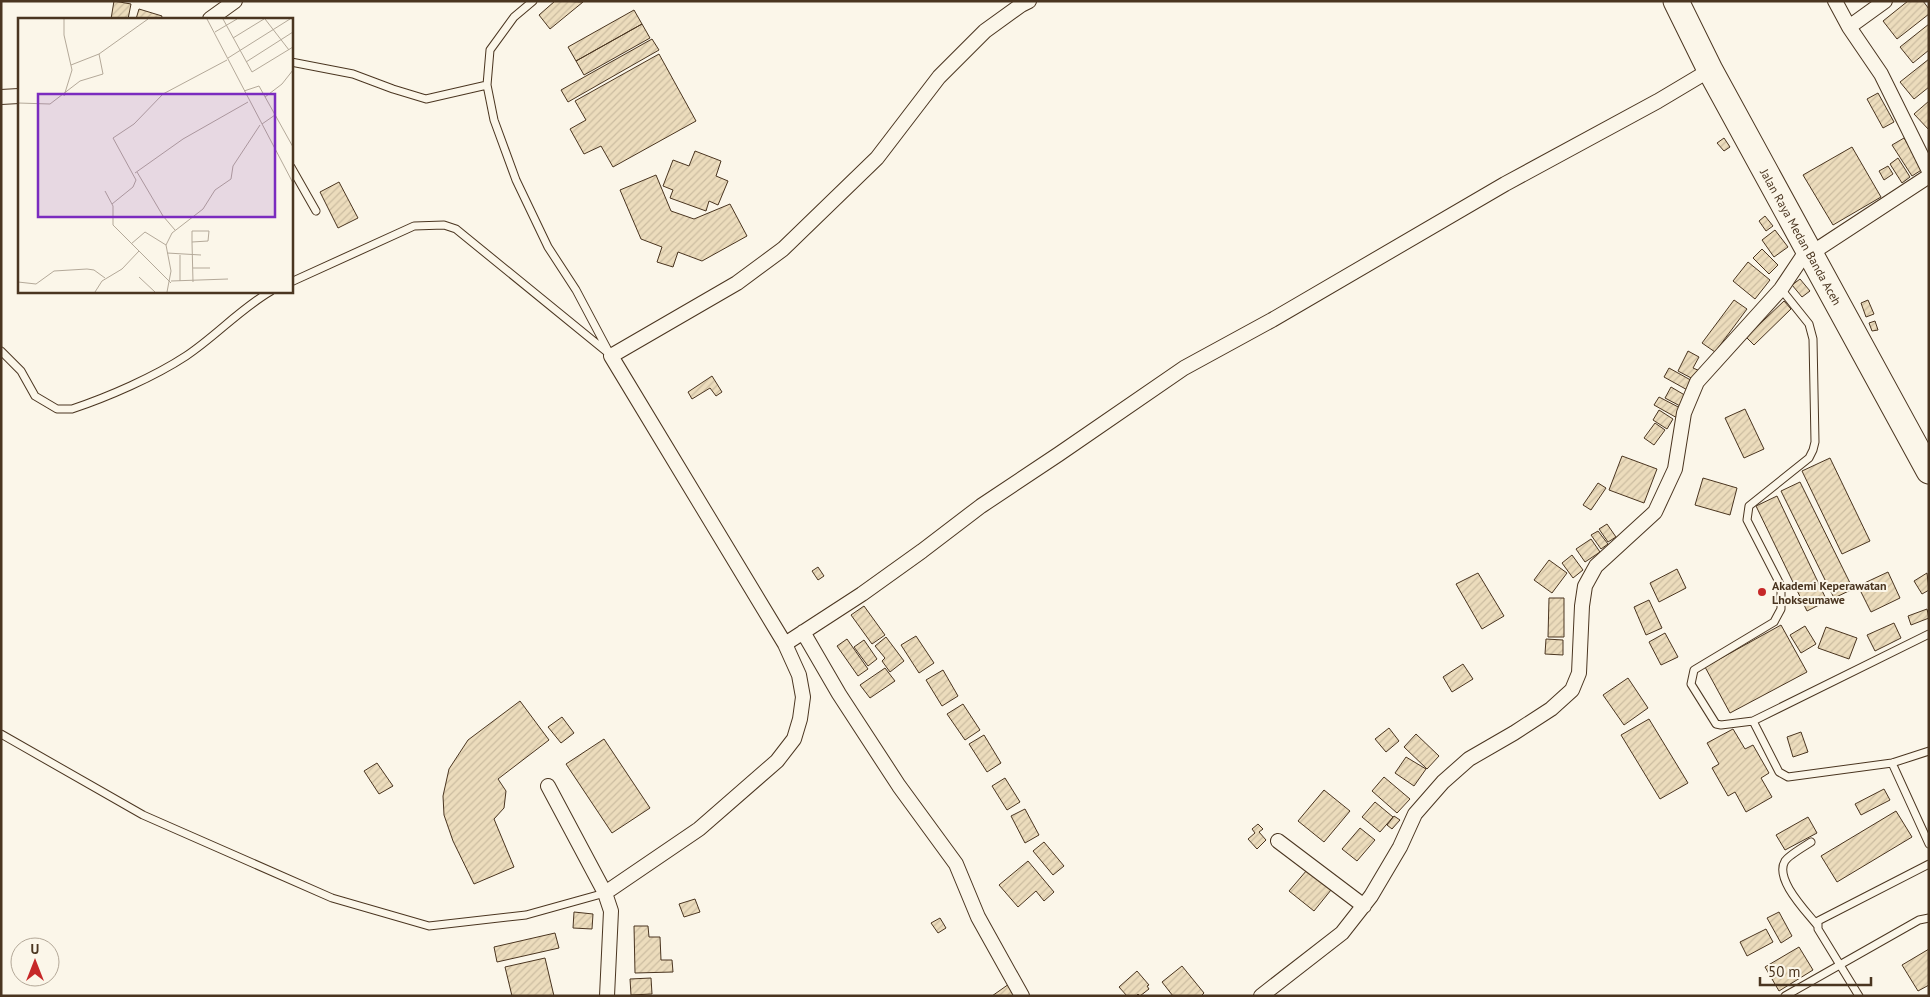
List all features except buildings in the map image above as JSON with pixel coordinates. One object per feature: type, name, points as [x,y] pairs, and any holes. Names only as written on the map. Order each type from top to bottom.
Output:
[{"type":"highway","name":"Jalan Raya Medan Banda Aceh","points":[[1676,1],[1710,70],[1929,471]]},
{"type":"street","points":[[213,18],[216,1]]},
{"type":"street","points":[[213,18],[235,1]]},
{"type":"street","points":[[605,893],[699,829],[777,761],[794,739],[800,719],[803,697],[799,675],[785,644],[611,356],[737,283],[783,249],[877,158],[939,77],[985,31],[1029,1]]},
{"type":"street","points":[[1835,1],[1849,27],[1881,74],[1929,171]]},
{"type":"street","points":[[1849,27],[1885,1]]},
{"type":"street","points":[[785,644],[922,551],[981,506],[1184,368],[1272,320],[1505,184],[1658,101],[1710,70]]},
{"type":"street","points":[[1,97],[18,96]]},
{"type":"street","points":[[1260,996],[1342,933],[1371,896],[1400,847],[1415,814],[1443,782],[1469,759],[1514,734],[1551,708],[1572,690],[1578,674],[1585,586],[1596,566],[1655,512],[1675,469],[1684,413],[1697,382],[1781,289],[1809,252],[1929,176]]},
{"type":"street","points":[[803,632],[839,694],[893,778],[956,864],[978,917],[1022,996]]},
{"type":"street","points":[[548,786],[605,893],[611,911],[607,996]]},
{"type":"street","points":[[1278,841],[1364,906]]},
{"type":"lane","points":[[533,1],[514,17],[490,50],[487,85],[494,120],[516,180],[548,247],[576,290],[611,356]]},
{"type":"lane","points":[[292,62],[353,74],[393,90],[426,99],[487,85]]},
{"type":"lane","points":[[292,169],[316,211]]},
{"type":"lane","points":[[292,282],[414,226],[444,225],[456,229],[611,356]]},
{"type":"lane","points":[[1781,289],[1809,324],[1812,339],[1815,442],[1809,458],[1749,506],[1747,512],[1747,520],[1781,586],[1781,609],[1774,622],[1694,670],[1691,684],[1716,724],[1753,721],[1929,634]]},
{"type":"lane","points":[[1,351],[21,371],[36,396],[57,409],[72,410],[160,371],[187,355],[249,305],[270,292]]},
{"type":"lane","points":[[1753,721],[1779,772],[1788,777],[1892,763],[1929,751]]},
{"type":"lane","points":[[1,734],[143,815],[332,898],[429,926],[526,915],[605,893]]},
{"type":"lane","points":[[1892,763],[1929,844]]},
{"type":"lane","points":[[1811,842],[1786,861],[1782,872],[1785,883],[1817,925],[1859,996]]},
{"type":"lane","points":[[1817,925],[1818,921],[1929,864]]},
{"type":"lane","points":[[1785,996],[1919,920],[1929,918]]},
{"type":"place","name":"Akademi Keperawatan Lhokseumawe","points":[[1762,592]]}]
